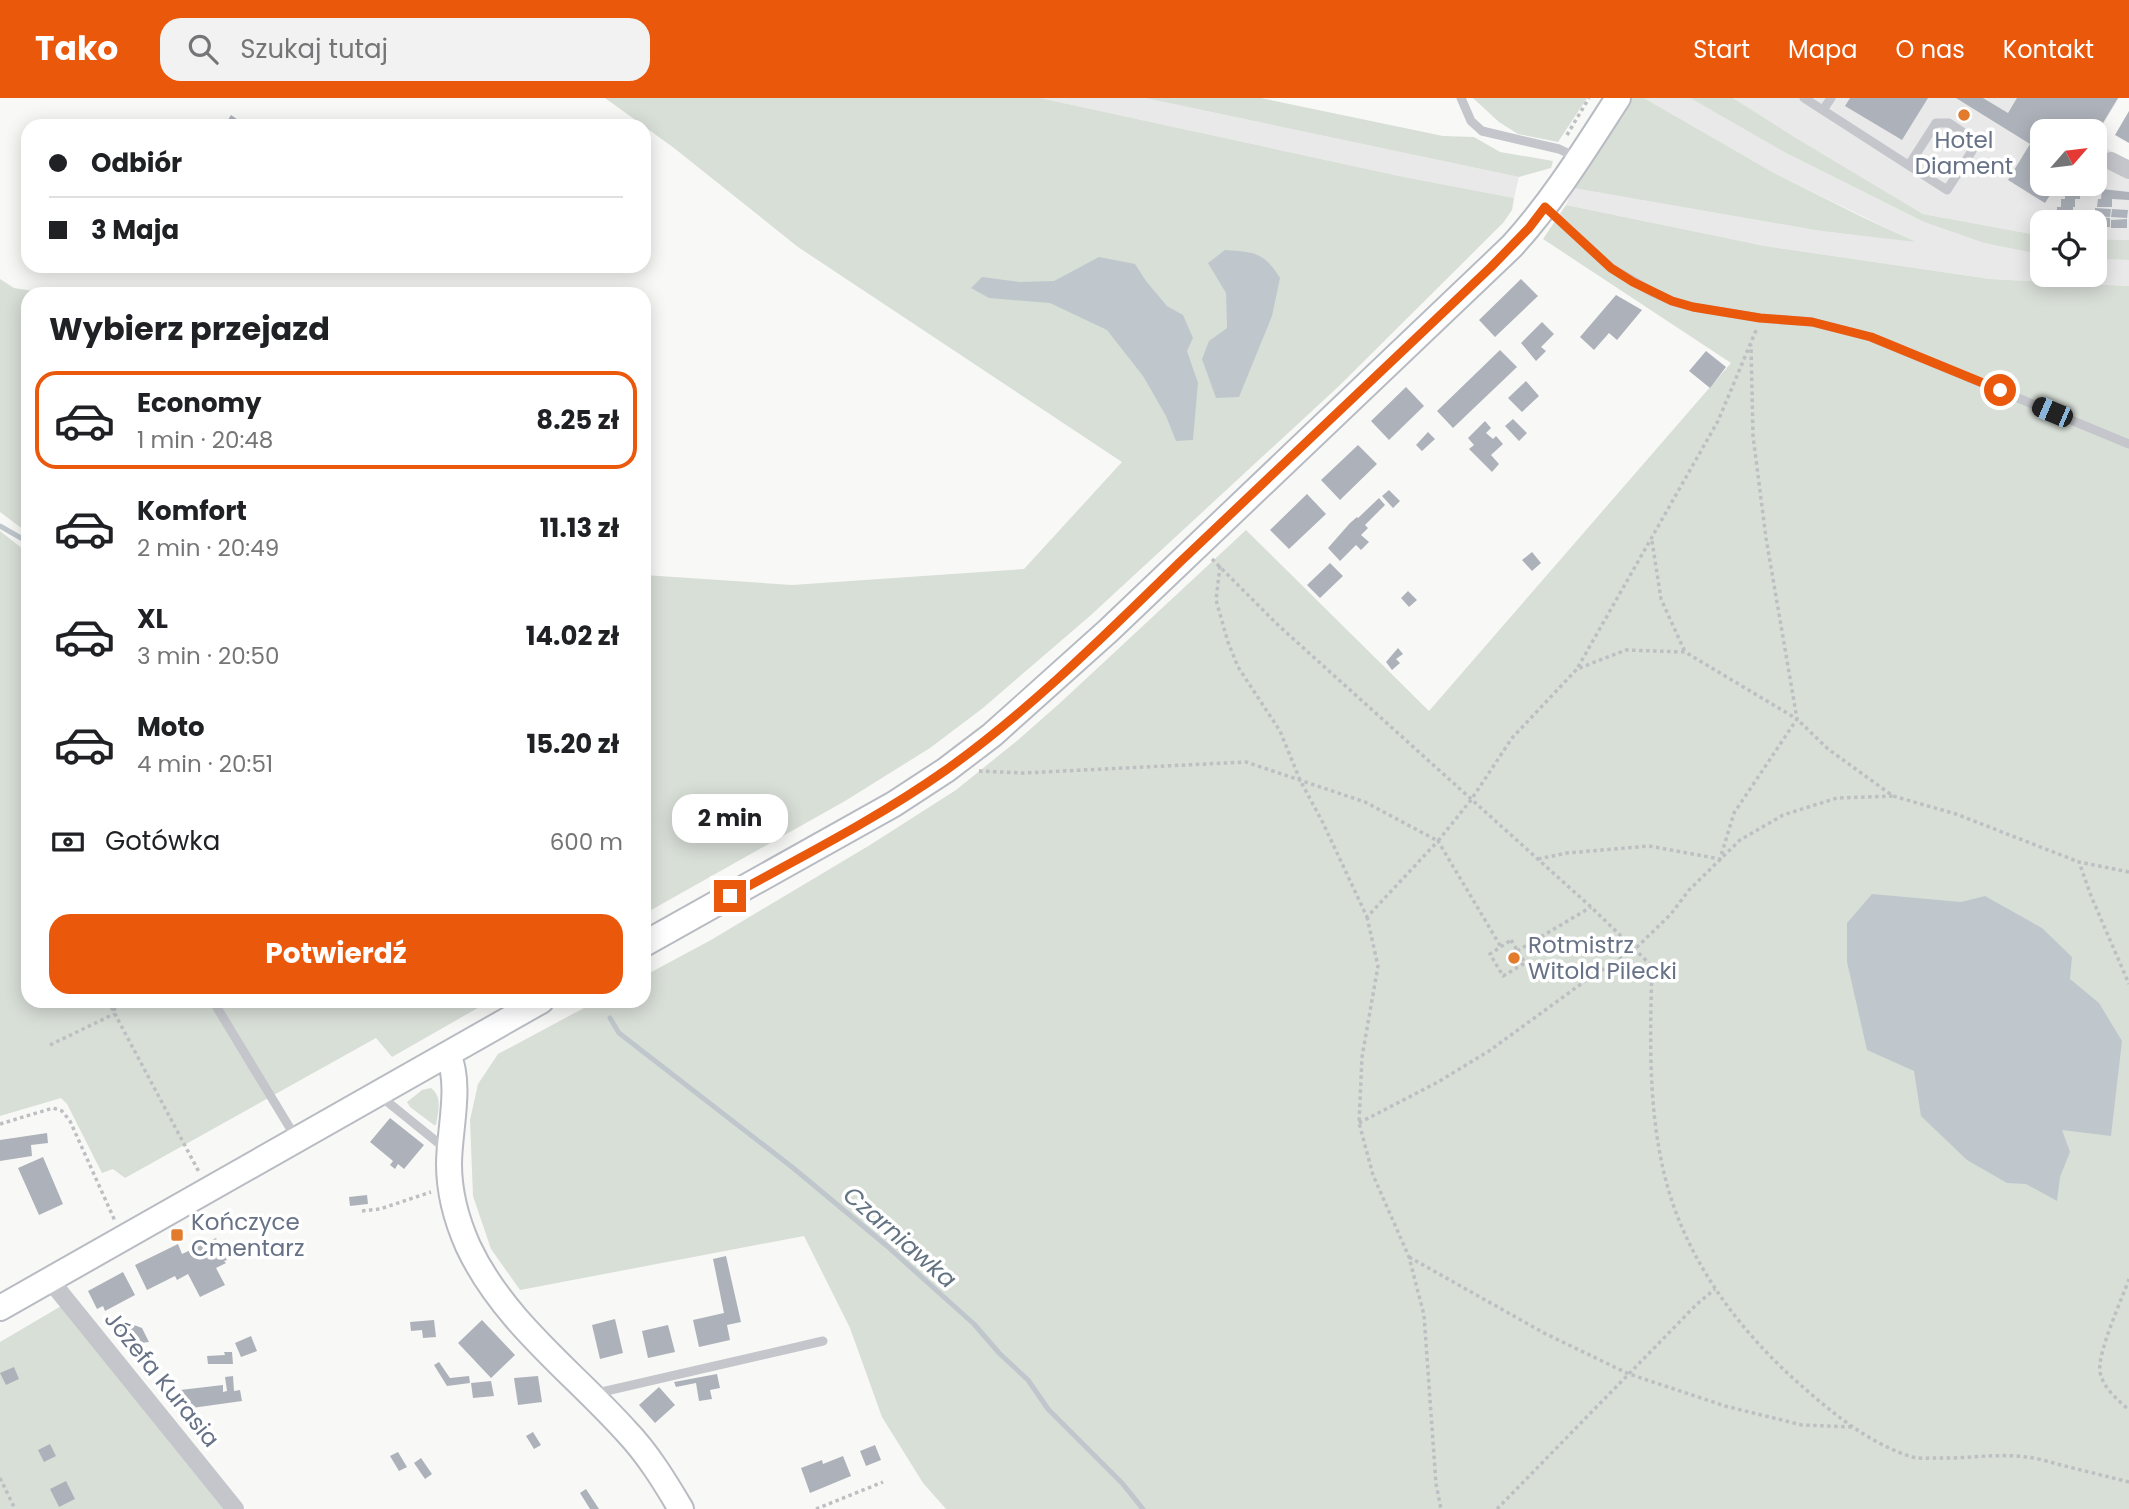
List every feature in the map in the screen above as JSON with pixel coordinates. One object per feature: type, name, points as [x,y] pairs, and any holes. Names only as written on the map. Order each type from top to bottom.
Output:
[{"type":"main road","points":[[651,940],[870,818],[947,770],[1045,690],[1529,228],[1545,207],[1569,154],[1618,98]]},
{"type":"main road","points":[[0,1308],[529,1008]]},
{"type":"main road","points":[[448,1054],[454,1070],[450,1188],[458,1222],[488,1284],[516,1319],[629,1433],[681,1509]]},
{"type":"street","points":[[2111,161],[2129,170]]},
{"type":"street","name":"Józefa Kurasia","points":[[50,1280],[235,1509]]},
{"type":"lane","points":[[1461,98],[1471,121],[1482,131],[1569,154]]},
{"type":"lane","points":[[1804,98],[1947,190],[1972,151],[1970,137],[1949,123],[1936,124],[1909,165]]},
{"type":"lane","points":[[1823,110],[1831,98]]},
{"type":"lane","points":[[1545,207],[1611,268],[1654,293],[1693,307],[1760,318],[1812,322],[1871,337],[2129,444]]},
{"type":"lane","points":[[217,1008],[297,1140]]},
{"type":"lane","points":[[378,1094],[450,1152]]},
{"type":"lane","points":[[591,1394],[823,1341]]},
{"type":"path","points":[[1569,154],[1590,98]]},
{"type":"path","points":[[1367,917],[1438,841],[1471,800],[1512,738],[1577,669],[1718,421],[1760,318]]},
{"type":"path","points":[[1720,859],[1734,813],[1797,719],[1766,538],[1753,436],[1751,345]]},
{"type":"path","points":[[1651,539],[1661,599],[1685,652]]},
{"type":"path","points":[[1198,545],[1279,626],[1591,907],[1652,967],[1650,1030],[1653,1104],[1664,1173],[1680,1221],[1696,1255],[1728,1310],[1745,1331],[1831,1412],[1871,1440],[1912,1458],[2026,1457],[2129,1482]]},
{"type":"path","points":[[1220,566],[1216,600],[1238,667],[1280,731],[1300,780],[1367,917],[1378,966],[1362,1058],[1359,1123],[1373,1175],[1409,1257],[1424,1315],[1436,1484],[1441,1509]]},
{"type":"path","points":[[1577,669],[1626,650],[1685,652],[1797,719],[1828,749],[1893,796]]},
{"type":"path","points":[[947,770],[1023,774],[1246,762],[1366,802],[1438,841],[1501,947]]},
{"type":"path","points":[[1359,1123],[1438,1082],[1489,1051],[1592,976],[1634,950],[1740,840],[1783,815],[1837,798],[1893,796],[1956,814],[2079,862],[2129,872]]},
{"type":"path","points":[[1538,859],[1567,853],[1649,846],[1720,859]]},
{"type":"path","points":[[2079,862],[2129,984]]},
{"type":"path","points":[[1517,951],[1591,907]]},
{"type":"path","points":[[1511,940],[1517,951],[1525,963],[1503,976],[1490,954],[1511,940]]},
{"type":"path","points":[[112,1008],[200,1173]]},
{"type":"path","points":[[50,1045],[119,1008]]},
{"type":"path","points":[[0,1124],[52,1108],[62,1111],[70,1121],[123,1239]]},
{"type":"path","points":[[362,1211],[380,1209],[450,1188]]},
{"type":"path","points":[[1409,1257],[1544,1333],[1629,1374],[1725,1406],[1802,1425],[1853,1427]]},
{"type":"path","points":[[2129,1279],[2102,1353],[2100,1371],[2106,1387],[2129,1410]]},
{"type":"path","points":[[1497,1509],[1715,1289]]},
{"type":"path","points":[[0,1478],[15,1509]]},
{"type":"path","points":[[816,1509],[883,1482]]},
{"type":"shaded area","points":[[605,98],[1040,98],[1404,177],[1514,198],[1512,210],[1503,223],[1339,386],[1091,615],[983,708],[930,748],[845,801],[651,910],[651,575],[792,585],[1024,569],[1122,462],[798,247],[651,131],[651,119],[634,119]]},
{"type":"shaded area","points":[[1040,98],[1145,98],[1519,177],[1514,198],[1404,177]]},
{"type":"shaded area","points":[[1145,98],[1261,98],[1443,136],[1474,137],[1500,152],[1553,161],[1551,168],[1519,177]]},
{"type":"shaded area","points":[[1473,98],[1587,98],[1558,142],[1518,134],[1499,122]]},
{"type":"shaded area","points":[[1630,98],[1644,98],[1774,173],[1916,242],[1821,231],[1573,188]]},
{"type":"shaded area","points":[[1644,98],[1690,98],[1784,152],[1924,222],[1984,243],[2030,253],[2030,281],[1990,279],[1765,246],[1566,205],[1573,188],[1821,231],[1913,241],[1774,173]]},
{"type":"shaded area","points":[[1690,98],[1733,98],[1923,214],[2030,234],[2030,253],[1984,243],[1924,222],[1784,152]]},
{"type":"shaded area","points":[[1733,98],[2119,98],[2106,119],[2030,119],[2030,196],[2107,196],[2107,149],[2129,161],[2129,240],[2107,239],[2107,210],[2030,210],[2030,234],[1923,214]]},
{"type":"shaded area","points":[[1566,205],[1765,246],[1990,279],[2030,281],[2030,287],[2129,286],[2129,1509],[946,1509],[923,1483],[882,1417],[850,1328],[804,1236],[520,1290],[491,1249],[473,1196],[470,1120],[478,1084],[498,1054],[584,1008],[651,1008],[651,972],[711,940],[870,845],[956,790],[1060,703],[1246,530],[1429,711],[1731,363],[1543,239]]},
{"type":"shaded area","points":[[2107,239],[2129,240],[2129,260],[2107,259]]},
{"type":"shaded area","points":[[1225,250],[1263,258],[1280,278],[1272,316],[1239,397],[1216,398],[1202,359],[1209,341],[1227,328],[1226,293],[1208,263]]},
{"type":"shaded area","points":[[1099,257],[1135,264],[1167,306],[1183,315],[1193,338],[1187,351],[1198,383],[1193,440],[1176,441],[1166,416],[1143,376],[1107,330],[1050,303],[989,298],[971,288],[982,277],[1019,282],[1054,281]]},
{"type":"shaded area","points":[[2107,259],[2129,260],[2129,286],[2107,285]]},
{"type":"shaded area","points":[[0,279],[21,289],[21,528],[0,512]]},
{"type":"shaded area","points":[[0,531],[21,548],[21,1008],[478,1008],[392,1057],[376,1038],[125,1178],[113,1169],[102,1173],[67,1104],[61,1098],[0,1116]]},
{"type":"shaded area","points":[[1872,894],[1961,902],[1985,896],[2042,928],[2072,957],[2070,979],[2099,1003],[2122,1041],[2111,1136],[2062,1130],[2070,1152],[2060,1177],[2057,1201],[2026,1184],[2007,1183],[1967,1160],[1921,1116],[1914,1071],[1867,1050],[1847,962],[1847,923]]},
{"type":"shaded area","points":[[431,1088],[438,1100],[436,1125],[407,1102],[422,1090]]},
{"type":"shaded area","points":[[68,1302],[225,1509],[0,1509],[0,1342]]},
{"type":"building","points":[[1850,98],[1928,98],[1902,140],[1845,106]]},
{"type":"building","points":[[1956,98],[1983,98],[2008,113],[2017,98],[2118,98],[2105,119],[2030,119],[2030,144]]},
{"type":"building","points":[[2129,111],[2129,143],[2115,135]]},
{"type":"building","points":[[2030,144],[2030,194],[2008,180]]},
{"type":"building","points":[[2107,190],[2129,192],[2129,200],[2112,199],[2112,207],[2097,207],[2098,199],[2101,196],[2107,196]]},
{"type":"building","points":[[2034,196],[2049,196],[2045,203]]},
{"type":"building","points":[[2065,196],[2080,196],[2080,199],[2075,199],[2073,210],[2057,210],[2057,207],[2061,207],[2061,199],[2065,199]]},
{"type":"building","points":[[2111,209],[2110,217],[2107,217],[2107,210],[2095,210]]},
{"type":"building","points":[[2112,209],[2128,210],[2127,218],[2111,217]]},
{"type":"building","points":[[2127,219],[2127,228],[2111,228],[2111,220]]},
{"type":"building","points":[[1521,279],[1538,296],[1495,337],[1479,320]]},
{"type":"building","points":[[1616,295],[1642,310],[1617,340],[1609,333],[1594,350],[1580,337]]},
{"type":"building","points":[[1542,322],[1554,334],[1541,347],[1546,351],[1536,361],[1521,343]]},
{"type":"building","points":[[1500,350],[1517,367],[1453,428],[1437,411]]},
{"type":"building","points":[[1706,351],[1726,367],[1710,388],[1689,371]]},
{"type":"building","points":[[1526,381],[1539,396],[1522,412],[1508,398]]},
{"type":"building","points":[[1406,387],[1424,406],[1389,440],[1371,421]]},
{"type":"building","points":[[1513,419],[1527,433],[1519,441],[1505,426]]},
{"type":"building","points":[[1485,421],[1491,428],[1486,433],[1493,439],[1496,436],[1503,444],[1491,455],[1499,464],[1492,472],[1469,449],[1474,445],[1468,438]]},
{"type":"building","points":[[1428,432],[1435,439],[1422,451],[1416,445]]},
{"type":"building","points":[[1358,445],[1377,464],[1340,500],[1321,480]]},
{"type":"building","points":[[1389,490],[1400,501],[1393,508],[1382,496]]},
{"type":"building","points":[[1307,494],[1326,514],[1289,549],[1270,530]]},
{"type":"building","points":[[1379,498],[1385,505],[1365,525],[1368,528],[1361,535],[1369,542],[1361,550],[1356,545],[1340,561],[1328,548],[1350,523]]},
{"type":"building","points":[[1532,552],[1541,563],[1532,571],[1522,560]]},
{"type":"building","points":[[1330,563],[1343,576],[1320,598],[1307,585]]},
{"type":"building","points":[[1408,591],[1417,600],[1409,607],[1401,598]]},
{"type":"building","points":[[1398,648],[1403,654],[1396,659],[1400,663],[1392,670],[1386,662]]},
{"type":"building","points":[[390,1118],[424,1145],[404,1169],[398,1164],[395,1169],[390,1165],[393,1161],[370,1142]]},
{"type":"building","points":[[47,1133],[48,1143],[31,1145],[32,1156],[0,1161],[0,1140]]},
{"type":"building","points":[[43,1157],[63,1204],[39,1215],[18,1168]]},
{"type":"building","points":[[367,1195],[368,1204],[350,1206],[349,1197]]},
{"type":"building","points":[[216,1238],[227,1260],[216,1268],[225,1285],[200,1297],[188,1274],[177,1280],[175,1276],[147,1290],[135,1265],[178,1244],[182,1254]]},
{"type":"building","points":[[726,1256],[741,1322],[727,1325],[730,1340],[699,1347],[693,1320],[724,1313],[713,1259]]},
{"type":"building","points":[[123,1272],[135,1295],[105,1311],[103,1306],[97,1309],[88,1291]]},
{"type":"building","points":[[615,1319],[623,1353],[600,1359],[592,1325]]},
{"type":"building","points":[[434,1320],[436,1337],[423,1338],[422,1330],[411,1331],[410,1322]]},
{"type":"building","points":[[482,1320],[515,1355],[491,1378],[458,1343]]},
{"type":"building","points":[[134,1325],[142,1328],[149,1342],[121,1345],[118,1335],[122,1326]]},
{"type":"building","points":[[668,1325],[675,1352],[648,1358],[642,1331]]},
{"type":"building","points":[[251,1336],[257,1351],[241,1357],[235,1343]]},
{"type":"building","points":[[224,1352],[232,1352],[233,1364],[208,1364],[207,1356],[225,1355]]},
{"type":"building","points":[[439,1362],[450,1378],[469,1376],[470,1383],[447,1386],[434,1365]]},
{"type":"building","points":[[14,1367],[19,1379],[6,1385],[0,1373]]},
{"type":"building","points":[[717,1374],[720,1388],[710,1390],[712,1399],[699,1401],[696,1383],[676,1387],[674,1382]]},
{"type":"building","points":[[233,1376],[234,1391],[240,1390],[242,1401],[181,1407],[180,1390],[223,1385],[223,1392],[227,1391],[225,1377]]},
{"type":"building","points":[[538,1376],[542,1402],[518,1405],[514,1378]]},
{"type":"building","points":[[491,1381],[494,1396],[473,1398],[471,1383]]},
{"type":"building","points":[[659,1387],[675,1405],[655,1423],[639,1405]]},
{"type":"building","points":[[533,1432],[541,1445],[534,1449],[526,1436]]},
{"type":"building","points":[[50,1444],[56,1456],[44,1462],[38,1450]]},
{"type":"building","points":[[875,1445],[881,1460],[866,1466],[860,1451]]},
{"type":"building","points":[[398,1452],[407,1467],[399,1471],[390,1456]]},
{"type":"building","points":[[843,1456],[851,1476],[810,1493],[801,1468],[822,1460],[823,1464]]},
{"type":"building","points":[[421,1458],[432,1474],[425,1479],[414,1463]]},
{"type":"building","points":[[66,1481],[75,1499],[59,1507],[50,1489]]},
{"type":"building","points":[[586,1489],[599,1509],[590,1509],[580,1493]]},
{"type":"waterway","name":"Czarniawka","points":[[0,526],[21,538]]},
{"type":"waterway","name":"Czarniawka","points":[[610,1018],[619,1033],[792,1167],[887,1246],[974,1324],[999,1353],[1028,1380],[1048,1409],[1122,1483],[1143,1509]]},
{"type":"place","name":"Hotel Diament","points":[[1964,115]]},
{"type":"place","name":"Rotmistrz Witold Pilecki","points":[[1514,958]]},
{"type":"place","name":"Kończyce Cmentarz","points":[[177,1235]]},
{"type":"route","points":[[730,896],[920,788],[947,770],[1022,710],[1491,267],[1529,228],[1545,207],[1611,268],[1672,301],[1760,318],[1812,322],[1871,337],[2000,390]]}]
